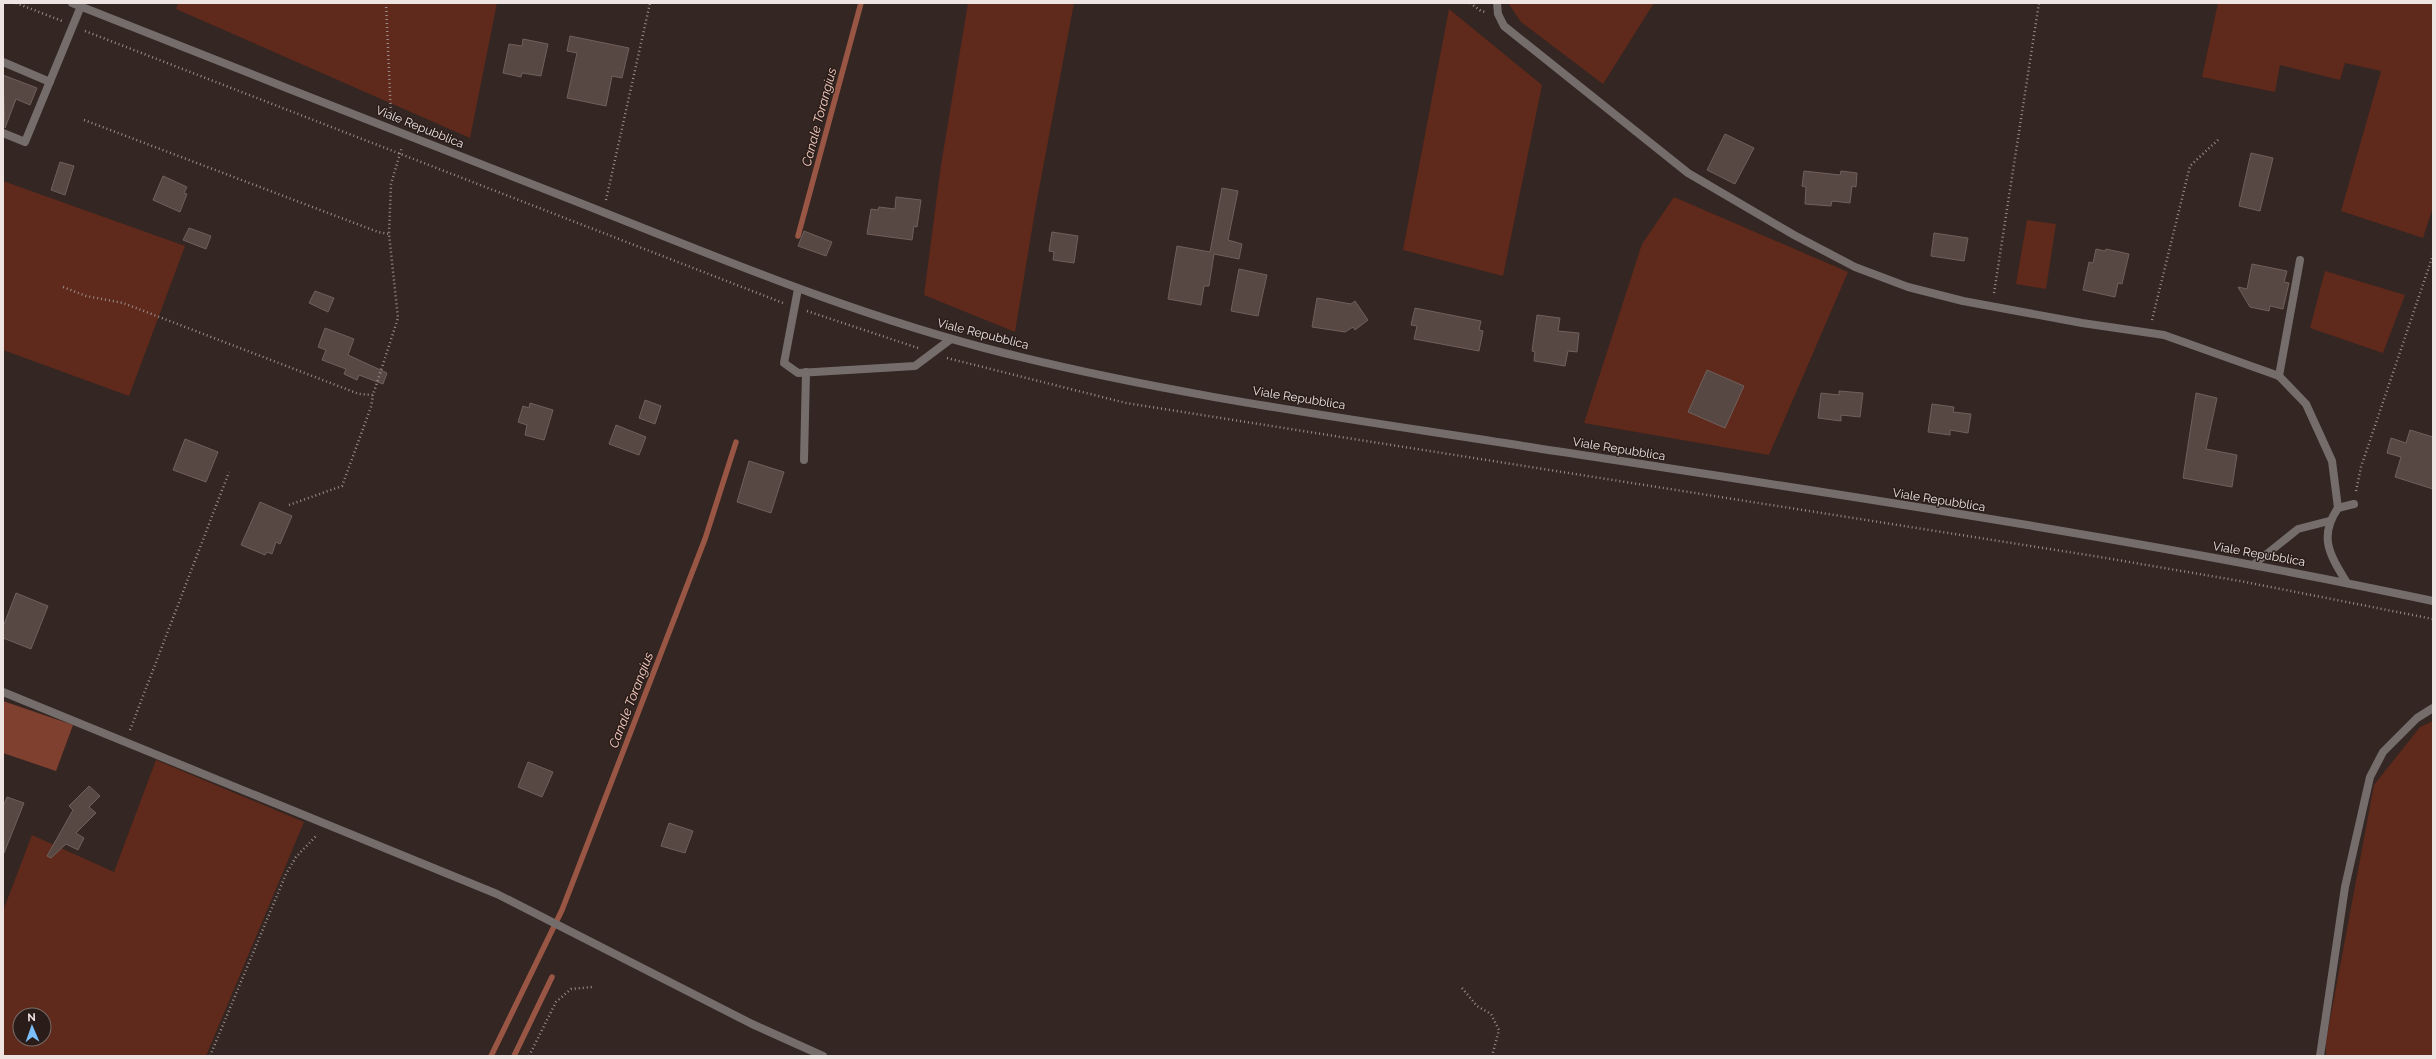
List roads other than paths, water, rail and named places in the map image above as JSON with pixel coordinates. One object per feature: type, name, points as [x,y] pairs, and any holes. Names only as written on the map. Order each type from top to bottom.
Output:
[{"type":"street","name":"Viale Repubblica","points":[[72,3],[758,274],[808,293],[951,339],[1101,375],[1282,408],[2094,536],[2347,582],[2433,601]]},
{"type":"street","points":[[1497,3],[1498,14],[1504,26],[1688,173],[1794,235],[1855,267],[1908,287],[1992,306],[2164,335],[2279,376],[2306,404],[2332,461],[2338,508]]},
{"type":"street","points":[[3,133],[24,142],[81,6]]},
{"type":"street","points":[[3,62],[50,82]]},
{"type":"street","points":[[2279,376],[2300,260]]},
{"type":"street","points":[[798,289],[784,363],[798,372],[916,366],[951,339]]},
{"type":"street","points":[[804,460],[806,372]]},
{"type":"street","points":[[2347,582],[2331,558],[2327,538],[2329,521],[2338,508],[2354,504]]},
{"type":"street","points":[[2253,565],[2298,529],[2329,521]]},
{"type":"street","points":[[3,692],[497,894],[544,916],[752,1024],[823,1056]]},
{"type":"street","points":[[2320,1056],[2345,887],[2370,777],[2384,752],[2417,718],[2433,708]]},
{"type":"waterway","name":"Canale Torangius","points":[[798,236],[861,3]]},
{"type":"waterway","name":"Canale Torangius","points":[[491,1056],[562,910],[705,539],[736,442]]},
{"type":"waterway","points":[[514,1056],[552,977]]}]
